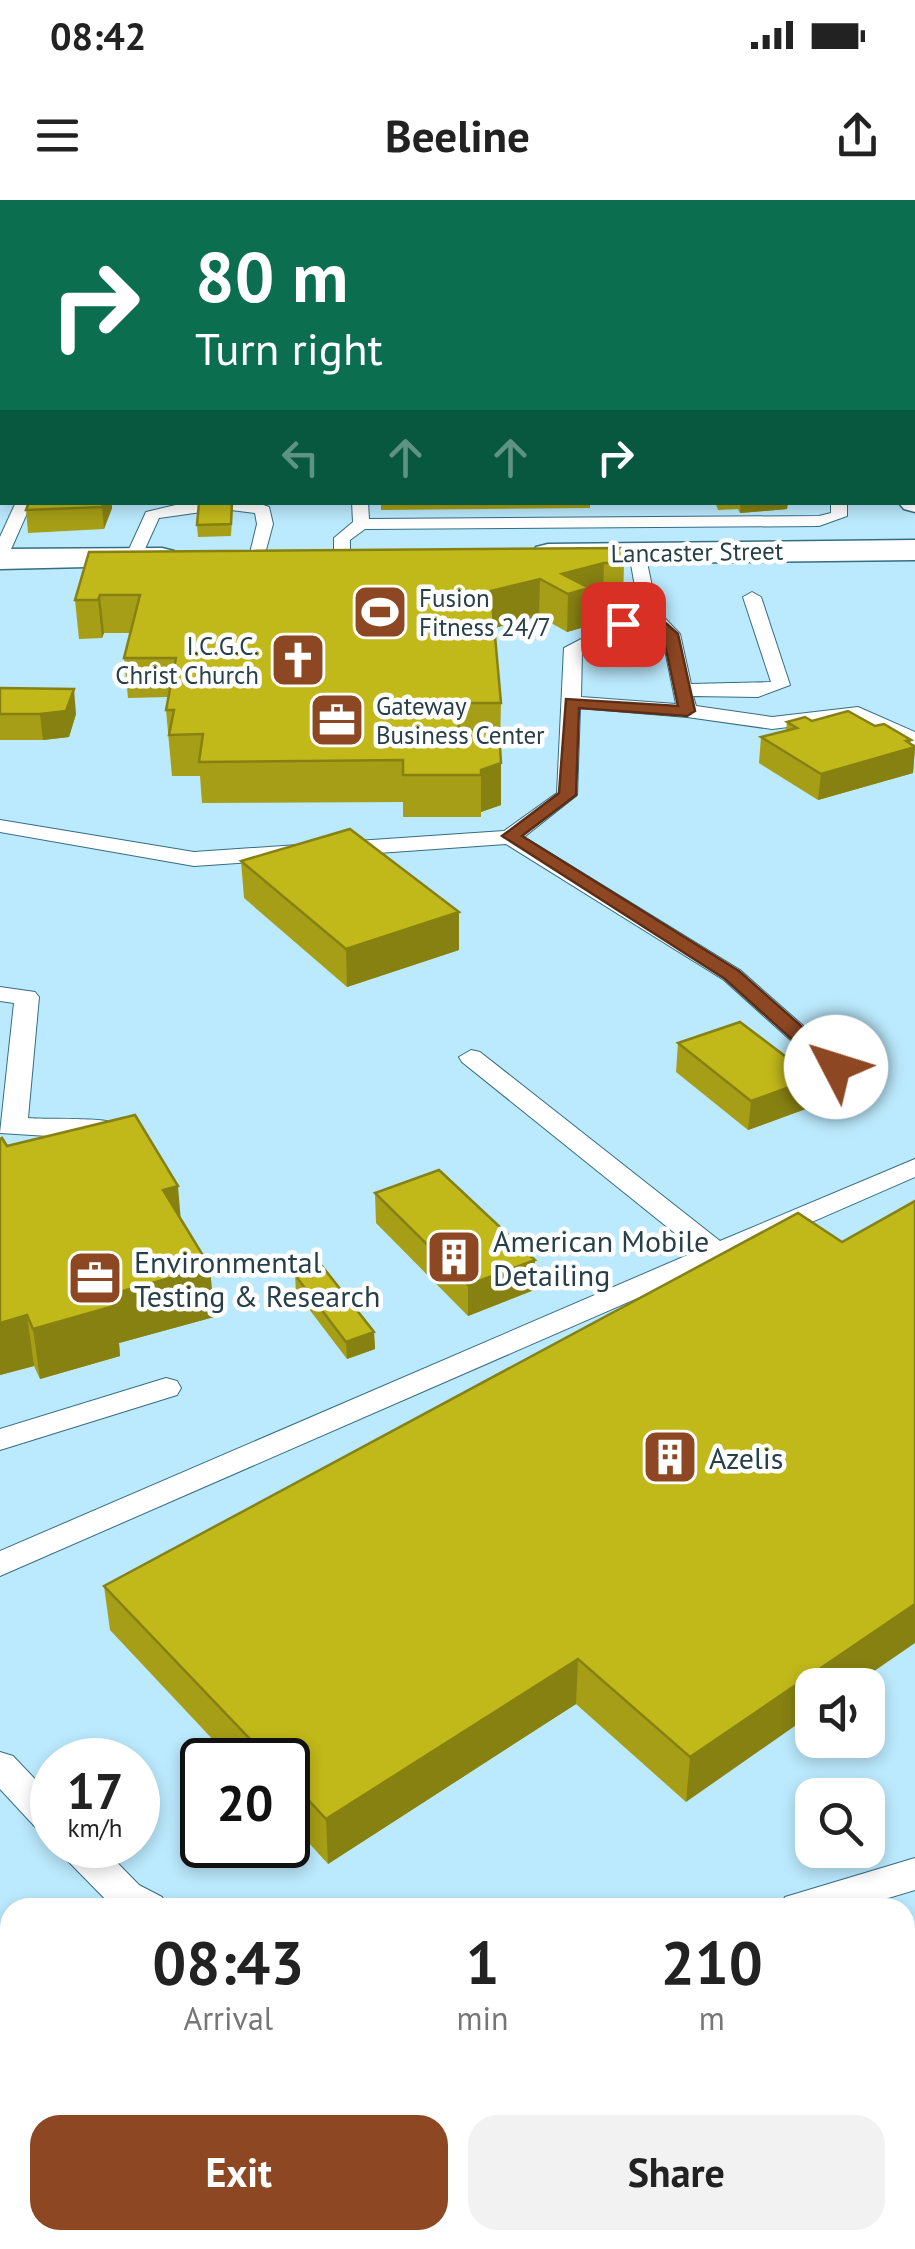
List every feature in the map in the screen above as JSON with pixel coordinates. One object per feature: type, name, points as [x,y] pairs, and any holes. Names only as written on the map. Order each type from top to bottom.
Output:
[{"type":"main road","name":"Lancaster Street","points":[[221,557],[292,550],[616,538],[915,550]]},
{"type":"main road","points":[[0,558],[186,557]]},
{"type":"lane","points":[[0,558],[23,505]]},
{"type":"lane","points":[[360,505],[361,524]]},
{"type":"lane","points":[[599,505],[648,611],[670,634],[685,701]]},
{"type":"lane","points":[[689,505],[694,523]]},
{"type":"lane","points":[[794,505],[813,521]]},
{"type":"lane","points":[[807,505],[813,521]]},
{"type":"lane","points":[[813,521],[819,505]]},
{"type":"lane","points":[[245,524],[292,550],[342,538],[361,524],[616,538],[694,523],[813,521],[839,516],[839,505]]},
{"type":"lane","points":[[133,558],[152,515],[170,510],[236,506],[262,510],[292,550]]},
{"type":"lane","points":[[146,526],[205,524]]},
{"type":"lane","points":[[571,702],[685,701],[782,685],[752,597]]},
{"type":"lane","points":[[0,826],[194,858],[510,836],[567,795],[573,648],[648,611]]},
{"type":"lane","points":[[685,701],[772,723],[858,713],[915,739]]},
{"type":"lane","points":[[510,836],[732,975],[836,1067]]},
{"type":"lane","points":[[0,994],[27,997],[11,1062],[7,1125],[80,1130],[138,1124]]},
{"type":"lane","points":[[472,1056],[717,1253]]},
{"type":"lane","points":[[0,1564],[915,1167]]},
{"type":"lane","points":[[0,1440],[166,1388]]},
{"type":"lane","points":[[0,1766],[30,1797]]},
{"type":"lane","points":[[99,1868],[130,1898]]},
{"type":"lane","points":[[833,1898],[915,1874]]},
{"type":"building","points":[[28,505],[103,505],[102,507],[26,510]]},
{"type":"building","points":[[199,505],[232,505],[231,524],[197,525]]},
{"type":"building","name":"Gateway Business Center","points":[[621,548],[624,563],[604,563],[562,574],[589,588],[568,594],[540,579],[491,591],[501,703],[457,703],[459,730],[499,730],[501,763],[481,770],[481,775],[403,775],[403,760],[199,762],[203,734],[169,735],[174,710],[166,710],[176,658],[124,658],[140,595],[100,595],[98,600],[75,600],[89,552]]},
{"type":"building","points":[[0,688],[74,689],[66,711],[0,714]]},
{"type":"building","points":[[848,711],[875,726],[884,724],[911,740],[906,741],[915,747],[821,774],[761,737],[797,728],[787,722],[805,717],[812,721]]},
{"type":"building","points":[[350,829],[459,912],[346,949],[241,861]]},
{"type":"building","points":[[740,1022],[814,1078],[751,1101],[678,1043]]},
{"type":"building","name":"Environmental Testing & Research","points":[[135,1115],[178,1186],[163,1190],[210,1267],[108,1295],[114,1306],[33,1329],[27,1315],[0,1323],[0,1139],[7,1146]]},
{"type":"building","points":[[439,1170],[535,1260],[468,1285],[375,1193]]},
{"type":"building","name":"Azelis","points":[[915,1201],[915,1604],[821,1668],[795,1668],[795,1686],[690,1757],[578,1659],[326,1819],[310,1802],[310,1738],[249,1738],[104,1586],[798,1213],[842,1242]]},
{"type":"building","points":[[322,1266],[374,1332],[346,1342],[295,1275]]},
{"type":"place","name":"Fusion Fitness 24/7","points":[[380,612]]},
{"type":"place","name":"I.C.G.C. Christ Church","points":[[298,660]]},
{"type":"place","name":"Gateway Business Center","points":[[337,720]]},
{"type":"place","name":"American Mobile Detailing","points":[[454,1257]]},
{"type":"place","name":"Environmental Testing & Research","points":[[95,1278]]},
{"type":"place","name":"Azelis","points":[[670,1457]]},
{"type":"route","points":[[623,624],[648,611],[670,634],[687,711],[571,702],[567,795],[510,836],[732,975],[836,1067]]}]
